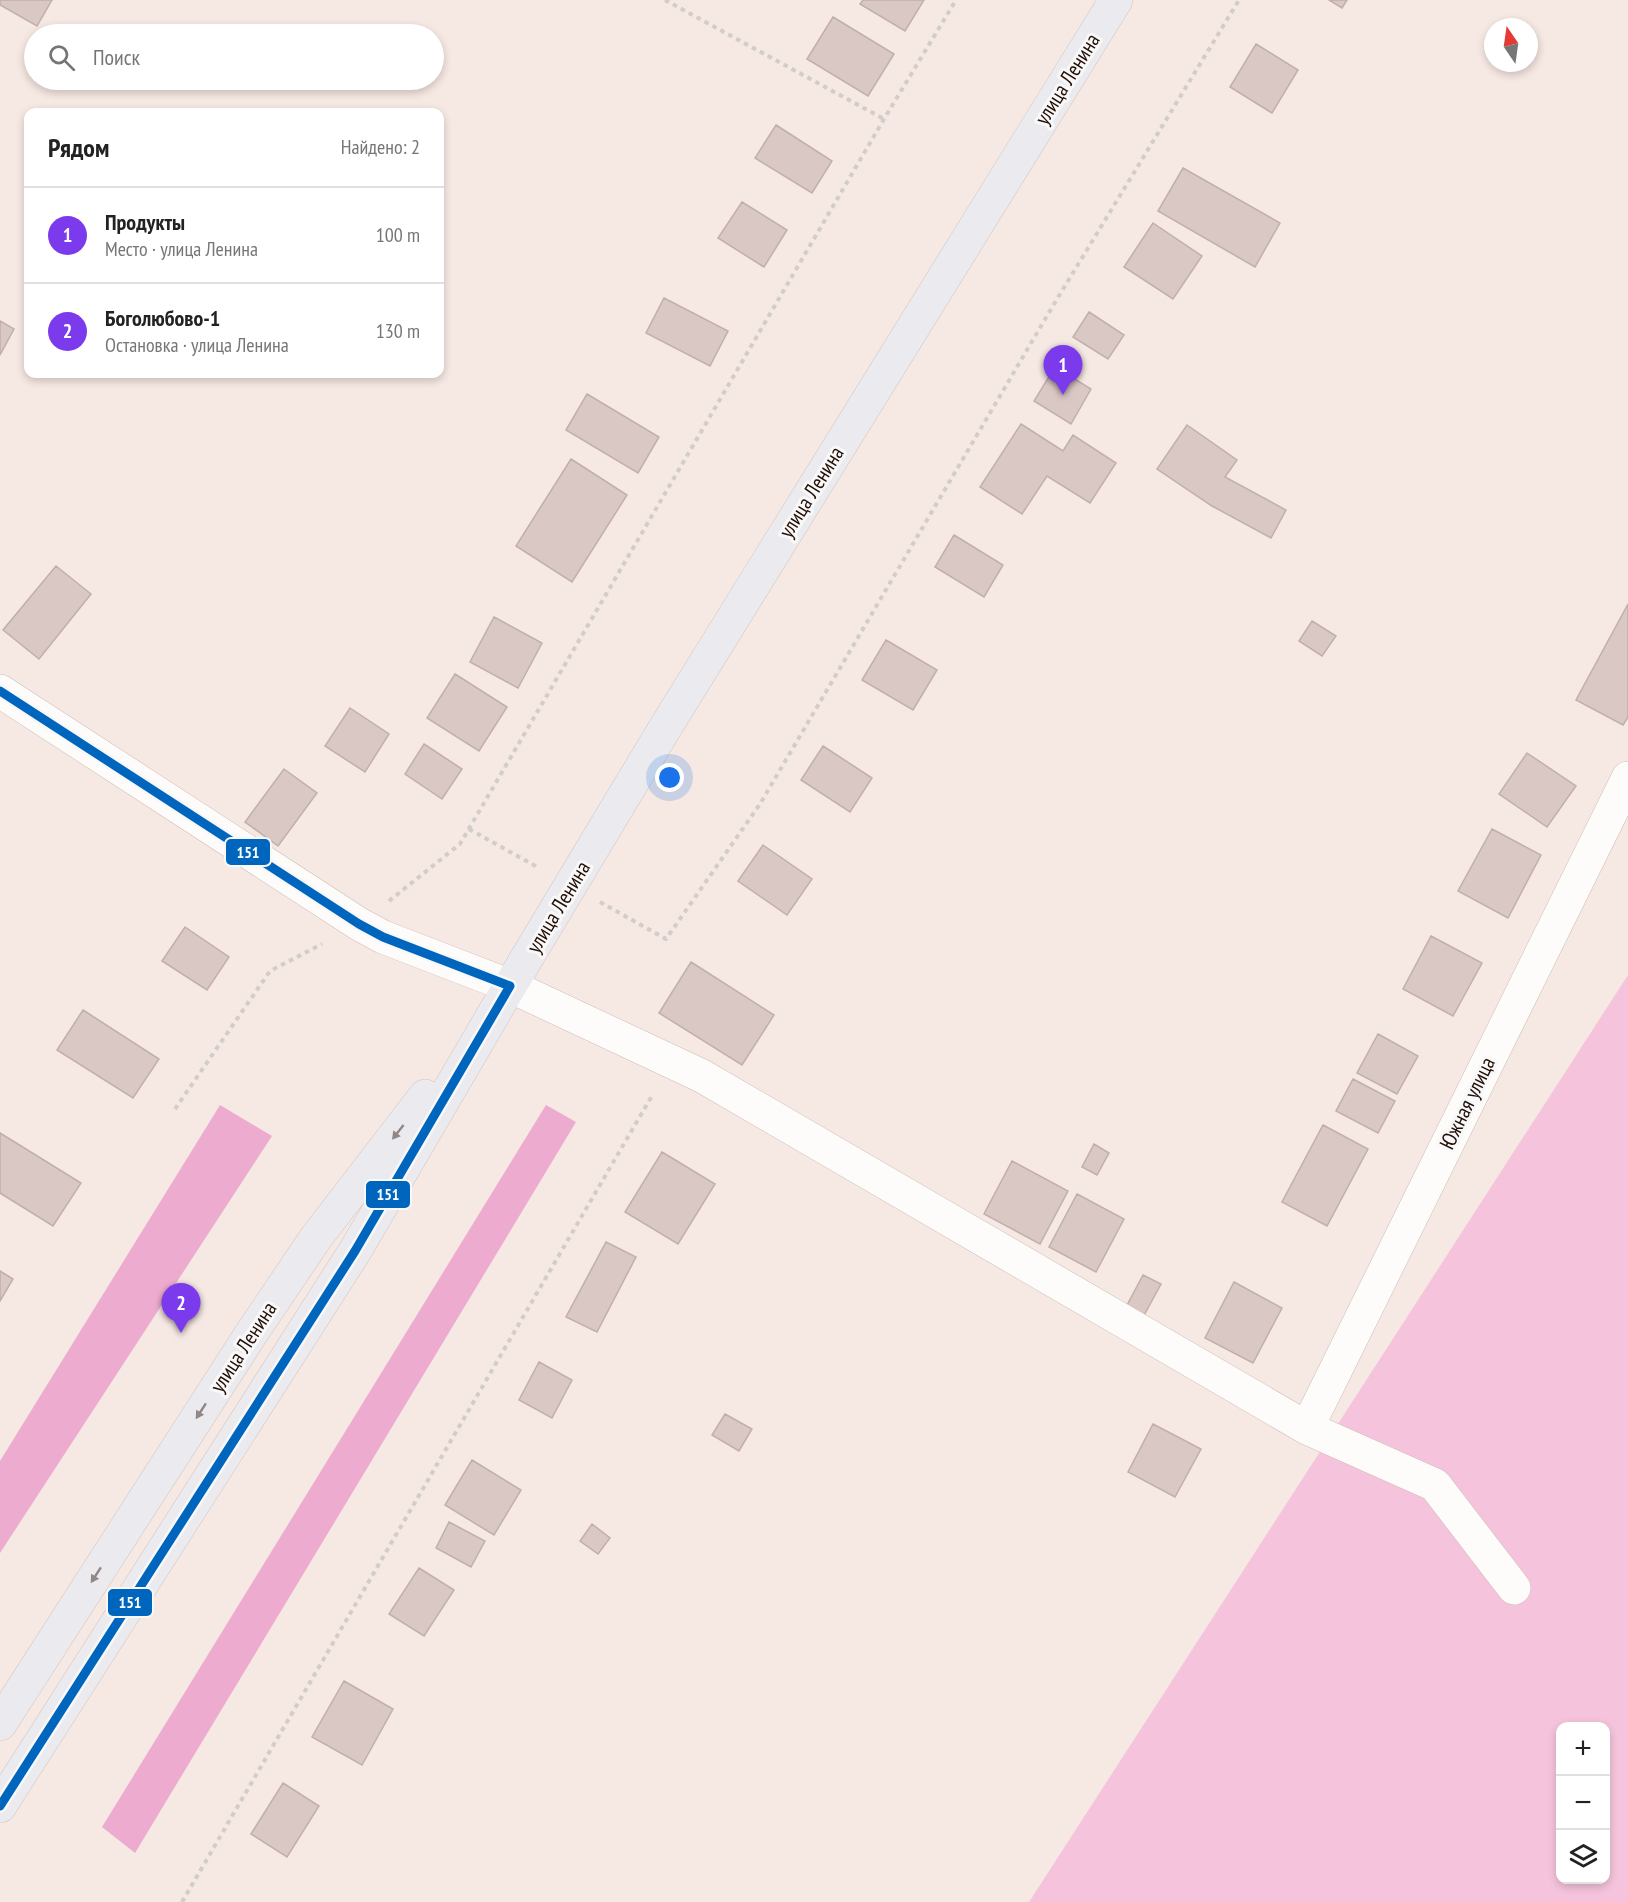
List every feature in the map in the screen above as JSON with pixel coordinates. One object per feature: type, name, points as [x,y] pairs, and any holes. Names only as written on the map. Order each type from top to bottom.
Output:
[{"type":"highway","name":"улица Ленина","points":[[0,1806],[355,1251],[510,986],[678,708],[1116,0]]},
{"type":"highway","name":"улица Ленина","points":[[0,1724],[251,1334],[315,1239],[510,986]]},
{"type":"street","points":[[0,692],[359,924],[383,937],[510,986],[702,1076],[1306,1428],[1435,1485],[1514,1588]]},
{"type":"street","name":"Южная улица","points":[[1306,1428],[1628,778]]},
{"type":"path","points":[[665,0],[884,119]]},
{"type":"path","points":[[175,1109],[270,971],[359,924],[460,844],[956,0]]},
{"type":"path","points":[[469,829],[666,939],[760,804],[1054,304],[1239,0]]},
{"type":"path","points":[[182,1902],[672,1062]]},
{"type":"shaded area","points":[[1628,975],[1628,1902],[1029,1902]]},
{"type":"shaded area","points":[[220,1105],[272,1136],[0,1553],[0,1461]]},
{"type":"shaded area","points":[[546,1105],[576,1122],[135,1853],[102,1827]]},
{"type":"building","points":[[0,0],[52,0],[38,24],[33,24],[0,5]]},
{"type":"building","points":[[863,0],[924,0],[905,31],[860,4]]},
{"type":"building","points":[[1329,0],[1347,0],[1342,8]]},
{"type":"building","points":[[833,17],[894,54],[868,96],[807,59]]},
{"type":"building","points":[[1256,44],[1298,70],[1272,113],[1230,87]]},
{"type":"building","points":[[776,125],[832,161],[812,193],[755,158]]},
{"type":"building","points":[[1183,168],[1280,223],[1255,267],[1158,211]]},
{"type":"building","points":[[742,202],[787,230],[764,267],[718,238]]},
{"type":"building","points":[[1153,223],[1202,256],[1173,299],[1124,267]]},
{"type":"building","points":[[664,298],[728,331],[710,366],[646,333]]},
{"type":"building","points":[[1089,312],[1124,335],[1108,359],[1073,337]]},
{"type":"building","points":[[0,321],[14,329],[0,355]]},
{"type":"building","points":[[1055,367],[1091,389],[1071,424],[1034,401]]},
{"type":"building","points":[[587,394],[659,437],[638,473],[566,430]]},
{"type":"building","points":[[1021,424],[1063,451],[1073,435],[1116,463],[1090,503],[1047,476],[1022,514],[980,487]]},
{"type":"building","points":[[1187,425],[1237,460],[1225,477],[1286,510],[1271,538],[1212,506],[1157,469]]},
{"type":"building","points":[[571,459],[627,495],[572,582],[516,546]]},
{"type":"building","points":[[954,535],[1003,565],[984,597],[935,567]]},
{"type":"building","points":[[56,566],[91,594],[39,659],[3,630]]},
{"type":"building","points":[[1628,604],[1628,717],[1623,725],[1576,700]]},
{"type":"building","points":[[494,617],[542,643],[518,688],[470,662]]},
{"type":"building","points":[[1312,621],[1336,636],[1322,656],[1299,641]]},
{"type":"building","points":[[886,640],[937,670],[913,710],[862,680]]},
{"type":"building","points":[[455,674],[507,707],[479,751],[427,718]]},
{"type":"building","points":[[350,708],[389,734],[365,772],[325,746]]},
{"type":"building","points":[[424,744],[462,769],[442,799],[405,774]]},
{"type":"building","points":[[823,746],[872,778],[850,812],[801,780]]},
{"type":"building","points":[[1527,753],[1576,786],[1547,827],[1499,794]]},
{"type":"building","points":[[284,769],[317,793],[278,846],[245,822]]},
{"type":"building","points":[[1492,829],[1541,855],[1508,918],[1458,891]]},
{"type":"building","points":[[763,845],[812,879],[787,915],[738,881]]},
{"type":"building","points":[[185,927],[229,957],[207,990],[162,961]]},
{"type":"building","points":[[1431,936],[1482,963],[1453,1016],[1403,989]]},
{"type":"building","points":[[691,962],[774,1015],[742,1065],[659,1013]]},
{"type":"building","points":[[83,1010],[159,1059],[133,1098],[57,1050]]},
{"type":"building","points":[[1378,1034],[1418,1056],[1397,1094],[1357,1073]]},
{"type":"building","points":[[1353,1079],[1395,1101],[1378,1133],[1336,1111]]},
{"type":"building","points":[[1323,1125],[1368,1149],[1327,1226],[1282,1202]]},
{"type":"building","points":[[0,1133],[81,1183],[53,1226],[0,1193]]},
{"type":"building","points":[[1094,1144],[1109,1153],[1097,1175],[1082,1167]]},
{"type":"building","points":[[662,1152],[715,1184],[678,1244],[625,1212]]},
{"type":"building","points":[[1012,1161],[1068,1191],[1040,1244],[984,1214]]},
{"type":"building","points":[[1077,1194],[1124,1219],[1096,1272],[1049,1247]]},
{"type":"building","points":[[606,1242],[636,1257],[597,1332],[566,1317]]},
{"type":"building","points":[[0,1271],[13,1279],[0,1301]]},
{"type":"building","points":[[1143,1275],[1161,1284],[1142,1319],[1125,1309]]},
{"type":"building","points":[[1234,1282],[1282,1308],[1253,1363],[1205,1338]]},
{"type":"building","points":[[539,1362],[572,1380],[552,1418],[519,1400]]},
{"type":"building","points":[[725,1414],[752,1429],[739,1451],[712,1435]]},
{"type":"building","points":[[1153,1424],[1201,1449],[1175,1497],[1128,1472]]},
{"type":"building","points":[[472,1460],[521,1490],[494,1535],[445,1505]]},
{"type":"building","points":[[449,1522],[485,1541],[471,1567],[436,1548]]},
{"type":"building","points":[[592,1524],[610,1538],[598,1554],[580,1541]]},
{"type":"building","points":[[419,1568],[454,1590],[424,1636],[389,1614]]},
{"type":"building","points":[[344,1681],[393,1709],[362,1765],[312,1737]]},
{"type":"building","points":[[283,1783],[319,1806],[287,1857],[251,1834]]},
{"type":"transit line","name":"151","points":[[0,691],[359,924],[383,937],[510,986]]},
{"type":"transit line","name":"151","points":[[0,1806],[355,1251],[510,986]]},
{"type":"place","name":"Продукты","points":[[1063,395]]},
{"type":"place","name":"Боголюбово-1","points":[[181,1333]]}]
